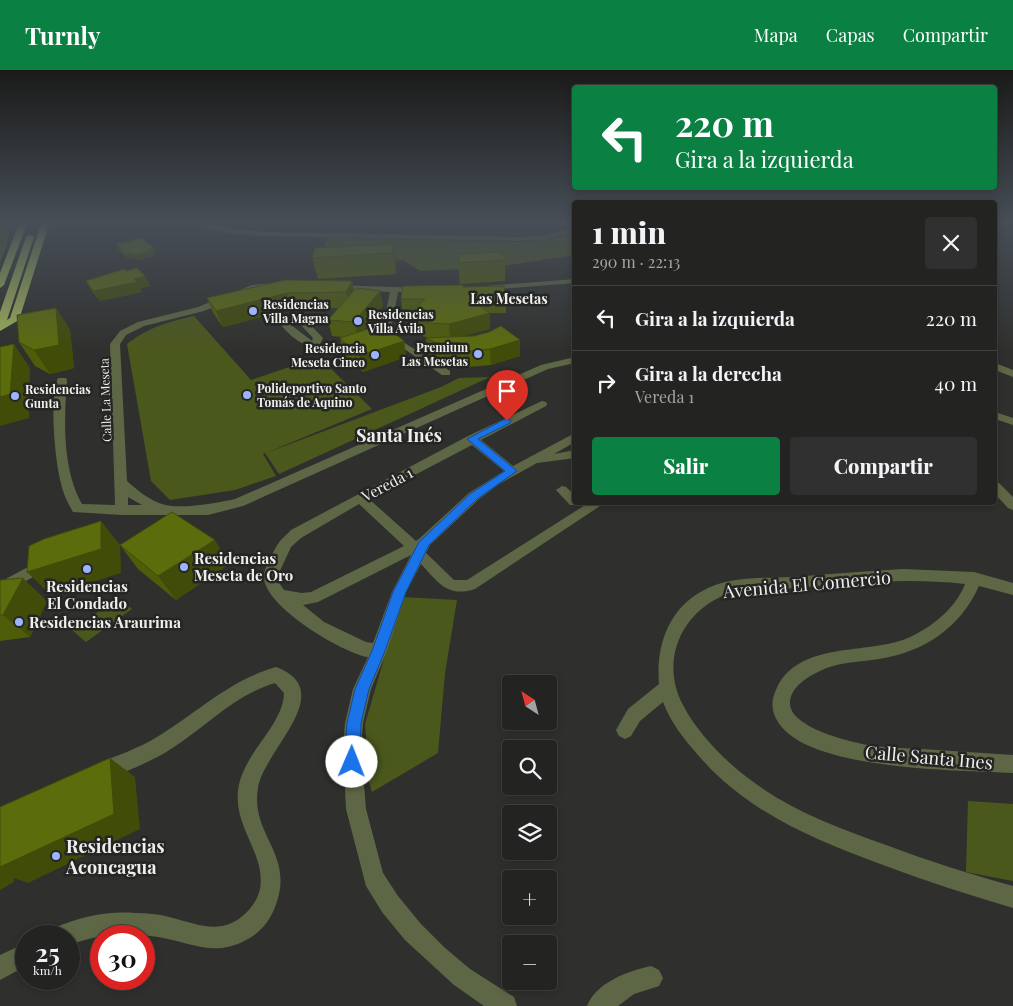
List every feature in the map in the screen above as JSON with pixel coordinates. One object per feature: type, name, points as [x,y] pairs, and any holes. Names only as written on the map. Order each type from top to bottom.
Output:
[{"type":"highway","points":[[0,285],[8,265]]},
{"type":"highway","points":[[0,327],[21,265]]},
{"type":"highway","points":[[0,327],[14,320],[32,265]]},
{"type":"street","points":[[478,288],[572,282]]},
{"type":"street","name":"Calle La Meseta","points":[[122,510],[116,344],[120,336],[141,324],[200,309],[255,287],[268,284],[291,284]]},
{"type":"street","points":[[327,286],[394,291],[435,290]]},
{"type":"street","points":[[378,336],[394,291]]},
{"type":"street","points":[[315,345],[319,348],[330,349],[378,336],[446,373]]},
{"type":"street","points":[[62,380],[60,397],[64,476],[70,495],[78,509],[122,510],[159,508],[208,510],[238,502],[545,367],[572,361]]},
{"type":"street","points":[[997,367],[1013,374]]},
{"type":"street","name":"Vereda 1","points":[[280,595],[274,586],[271,575],[285,544],[296,534],[360,498],[542,404]]},
{"type":"street","points":[[997,416],[1013,422]]},
{"type":"street","points":[[472,439],[512,471]]},
{"type":"street","points":[[280,595],[290,598],[313,598],[420,548],[474,496],[512,471],[572,439]]},
{"type":"street","points":[[532,461],[572,454]]},
{"type":"street","points":[[121,482],[133,494],[159,508]]},
{"type":"street","points":[[997,488],[1013,505]]},
{"type":"street","points":[[562,490],[572,499]]},
{"type":"street","points":[[360,498],[420,548],[449,584],[458,587],[470,585],[578,505]]},
{"type":"street","points":[[420,548],[399,592],[379,651],[362,689],[354,723],[352,748],[356,809],[374,878],[396,911],[413,932],[436,955],[462,977],[505,1006]]},
{"type":"street","points":[[0,589],[60,557]]},
{"type":"street","name":"Avenida El Comercio","points":[[1013,589],[974,578],[939,574],[900,575],[726,588],[708,595],[680,618],[667,649],[666,669],[667,688],[674,709],[696,740],[730,775],[760,798],[796,818],[853,844],[967,885],[1013,896]]},
{"type":"street","name":"Calle Santa Ines","points":[[974,578],[971,589],[954,613],[923,638],[907,646],[837,659],[803,671],[785,688],[781,697],[782,715],[798,731],[862,753],[1013,764]]},
{"type":"street","points":[[280,595],[318,627],[364,649],[379,651]]},
{"type":"street","points":[[80,931],[92,927],[133,923],[161,926],[209,939],[238,932],[262,910],[270,896],[272,882],[271,867],[248,817],[247,789],[260,759],[292,705],[294,694],[290,685],[276,675],[251,683],[164,742],[129,761],[83,780]]},
{"type":"street","points":[[625,730],[634,715],[667,688]]},
{"type":"street","points":[[0,968],[15,960]]},
{"type":"street","points":[[599,1006],[628,983],[651,978]]},
{"type":"green space","points":[[410,265],[512,265],[491,268],[420,271]]},
{"type":"green space","name":"Polideportivo Santo Tomás de Aquino","points":[[194,316],[251,380],[319,357],[372,409],[266,453],[441,387],[459,378],[490,377],[279,474],[265,453],[263,454],[276,476],[235,490],[170,500],[151,481],[127,344],[143,333],[159,326]]},
{"type":"green space","points":[[402,597],[457,600],[445,673],[438,753],[372,792],[369,782],[365,724]]},
{"type":"green space","points":[[118,598],[132,609],[86,642],[72,630]]},
{"type":"green space","points":[[968,801],[1013,804],[1013,881],[966,872]]},
{"type":"building","points":[[137,268],[145,276],[134,279],[137,282],[94,291],[86,281],[124,269],[126,271]]},
{"type":"building","points":[[285,280],[352,281],[346,292],[287,293],[216,311],[207,298]]},
{"type":"building","points":[[463,285],[463,287],[504,286],[506,298],[469,299],[490,313],[449,324],[426,323],[408,315],[425,299],[401,299],[403,286]]},
{"type":"building","points":[[356,288],[380,291],[354,322],[328,320]]},
{"type":"building","points":[[56,308],[59,345],[34,350],[19,342],[17,315]]},
{"type":"building","points":[[383,324],[404,341],[359,356],[340,338]]},
{"type":"building","points":[[501,326],[520,340],[490,349],[453,351],[426,338],[474,336]]},
{"type":"building","points":[[14,344],[10,394],[0,397],[0,347]]},
{"type":"building","points":[[172,512],[215,540],[158,576],[120,545]]},
{"type":"building","points":[[101,521],[101,549],[27,572],[29,546],[44,539]]},
{"type":"building","points":[[23,578],[3,615],[0,615],[0,580]]},
{"type":"building","points":[[110,758],[114,814],[0,867],[0,807]]},
{"type":"place","name":"Residencias Villa Magna","points":[[253,311]]},
{"type":"place","name":"Residencias Villa Ávila","points":[[358,321]]},
{"type":"place","name":"Premium Las Mesetas","points":[[478,354]]},
{"type":"place","name":"Residencia Meseta Cinco","points":[[375,355]]},
{"type":"place","name":"Polideportivo Santo Tomás de Aquino","points":[[247,395]]},
{"type":"place","name":"Residencias Gunta","points":[[15,396]]},
{"type":"place","name":"Residencias Meseta de Oro","points":[[184,567]]},
{"type":"place","name":"Residencias El Condado","points":[[87,569]]},
{"type":"place","name":"Residencias Araurima","points":[[19,622]]},
{"type":"place","name":"Residencias Aconcagua","points":[[56,856]]},
{"type":"district","name":"Las Mesetas","points":[[509,298]]},
{"type":"district","name":"Santa Inés","points":[[399,435]]},
{"type":"route","points":[[352,762],[354,723],[362,689],[379,651],[399,592],[425,542],[474,496],[512,471],[472,439],[507,421]]}]
